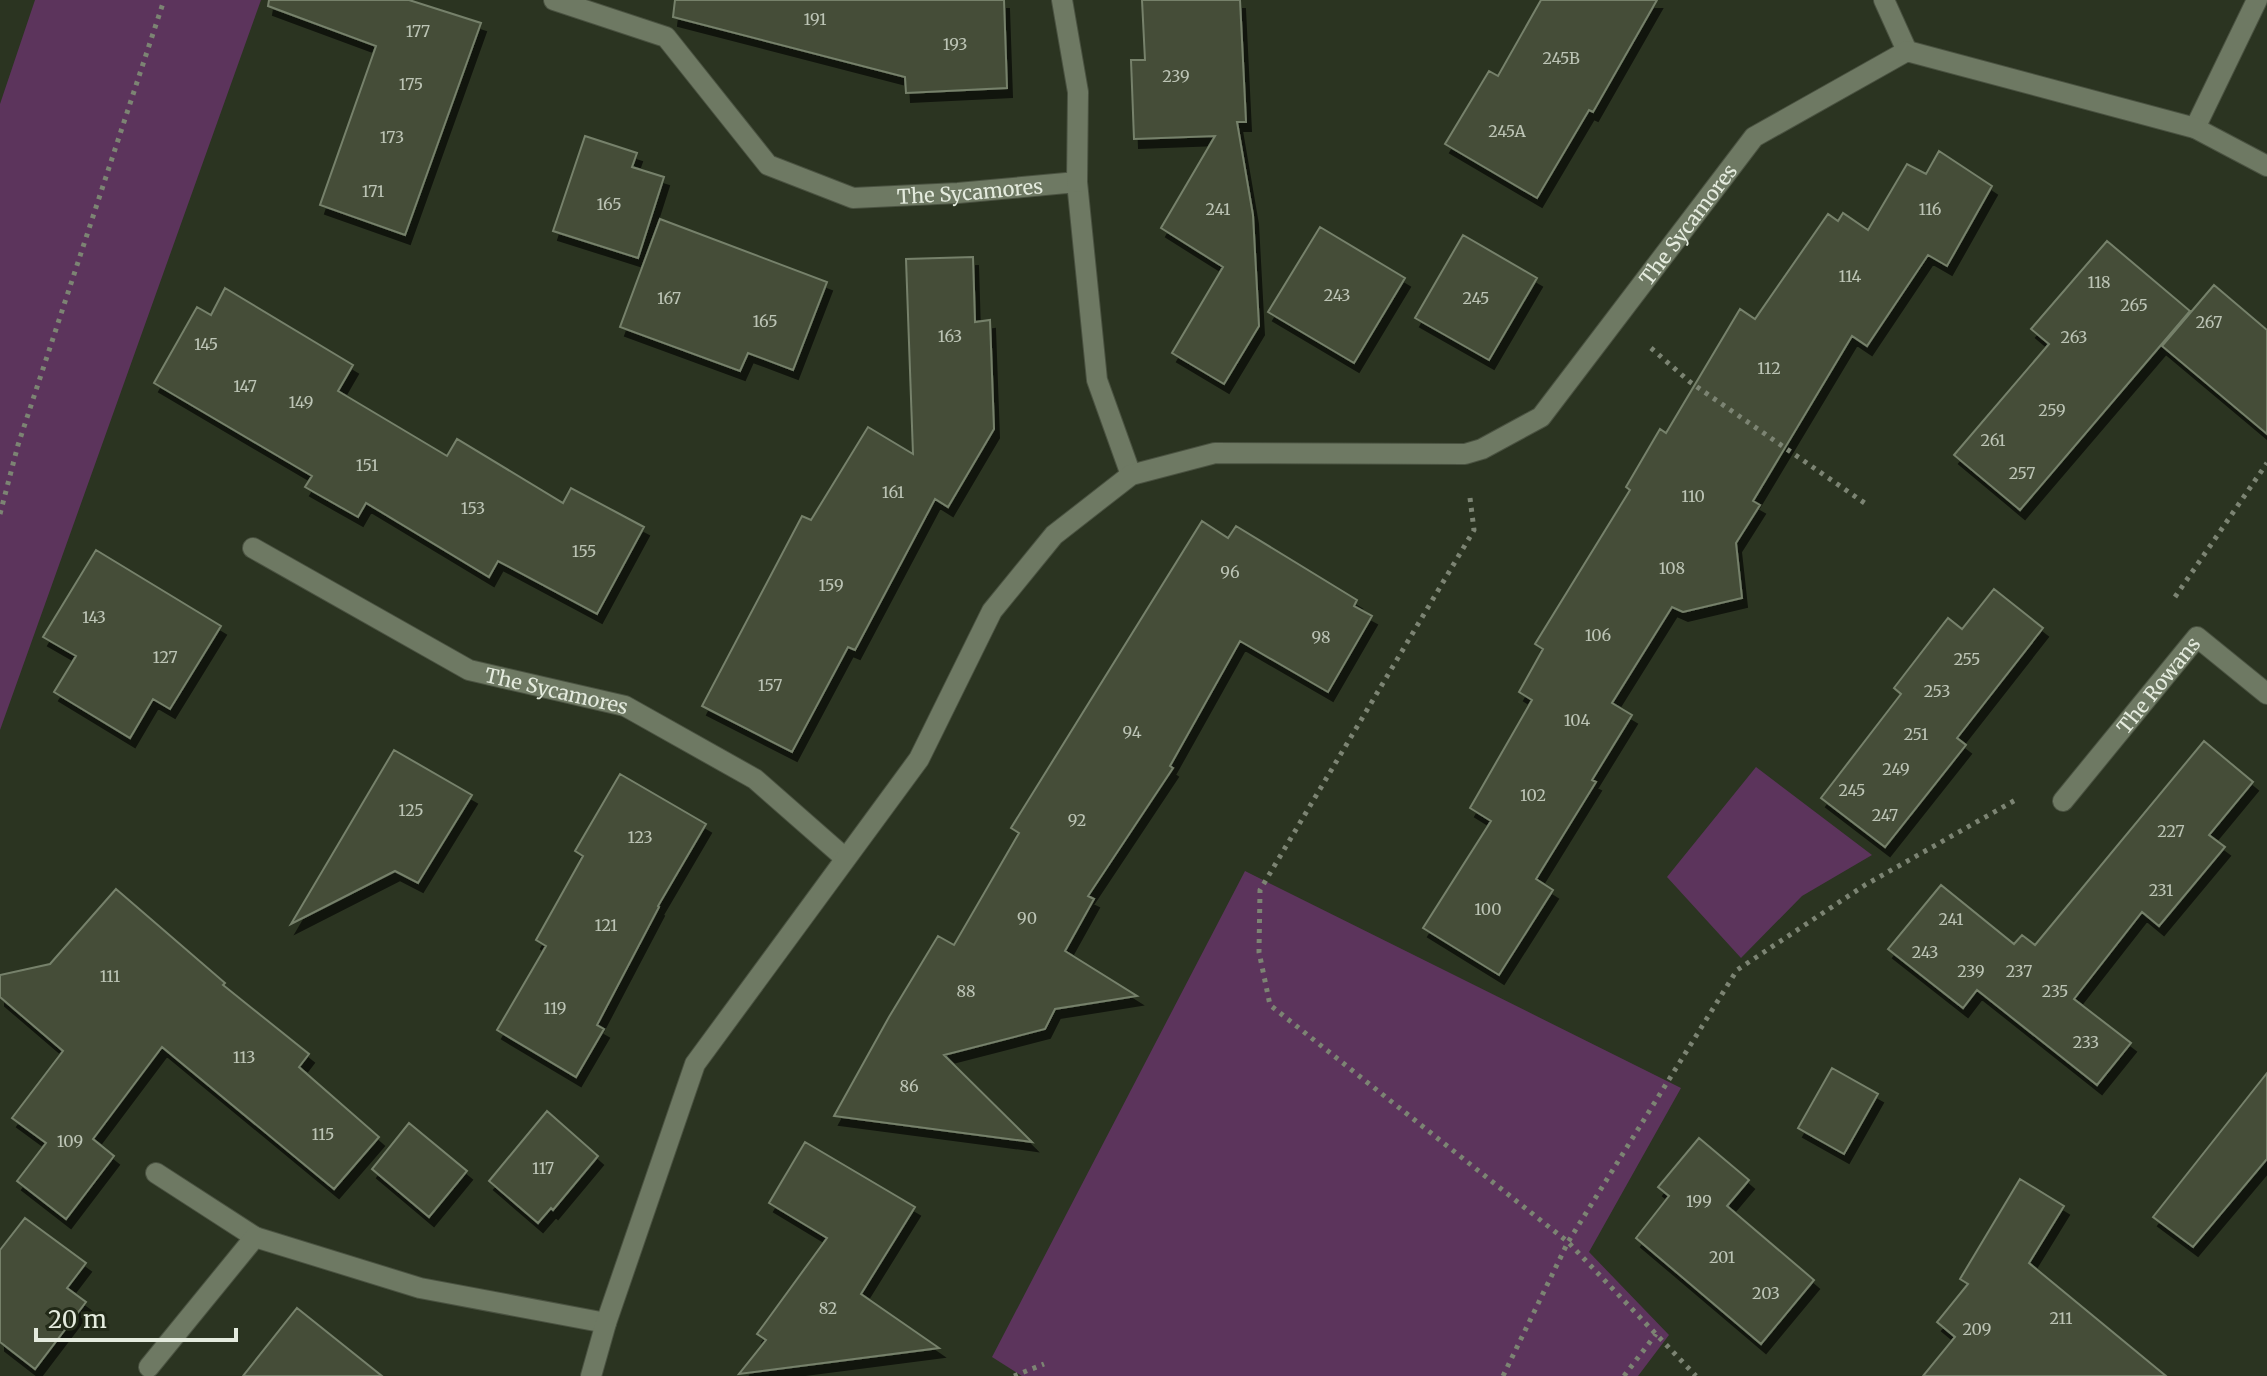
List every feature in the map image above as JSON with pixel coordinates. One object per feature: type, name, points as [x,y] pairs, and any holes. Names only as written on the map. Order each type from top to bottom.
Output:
[{"type":"street","name":"The Sycamores","points":[[554,0],[606,8],[666,37],[768,165],[853,198],[958,193],[1077,182]]},
{"type":"street","points":[[1062,0],[1078,92],[1077,182],[1097,380],[1131,475]]},
{"type":"street","points":[[1884,0],[1907,51],[2195,128],[2267,166]]},
{"type":"street","points":[[2195,128],[2257,0]]},
{"type":"street","name":"The Sycamores","points":[[591,1376],[606,1323],[695,1064],[919,759],[992,611],[1054,535],[1131,475],[1215,453],[1465,454],[1482,449],[1541,417],[1754,137],[1907,51]]},
{"type":"street","name":"The Sycamores","points":[[253,548],[469,670],[625,706],[755,779],[845,858]]},
{"type":"street","name":"The Rowans","points":[[2063,801],[2197,637],[2267,694]]},
{"type":"street","points":[[156,1173],[255,1237],[420,1288],[606,1323]]},
{"type":"street","points":[[149,1367],[255,1237]]},
{"type":"path","points":[[0,514],[18,445],[164,0]]},
{"type":"path","points":[[1617,318],[1690,382],[1866,504]]},
{"type":"path","points":[[1465,454],[1474,530],[1260,890],[1259,952],[1270,1005],[1568,1242],[1696,1376]]},
{"type":"path","points":[[2172,600],[2267,463]]},
{"type":"path","points":[[1503,1376],[1568,1242],[1737,970],[1865,885],[2018,799],[2027,787]]},
{"type":"path","points":[[1624,1376],[1656,1334]]},
{"type":"path","points":[[1014,1376],[1044,1364]]},
{"type":"shaded area","points":[[35,0],[261,0],[0,730],[0,104]]},
{"type":"shaded area","points":[[1756,767],[1872,855],[1802,896],[1741,958],[1667,877]]},
{"type":"shaded area","points":[[1245,871],[1681,1088],[1589,1252],[1669,1335],[1638,1376],[1022,1376],[992,1357]]},
{"type":"building","points":[[269,0],[409,0],[481,23],[405,235],[320,205],[376,46],[268,6]]},
{"type":"building","points":[[675,0],[1004,0],[1007,88],[906,93],[905,77],[673,17]]},
{"type":"building","points":[[1142,0],[1240,0],[1246,122],[1237,122],[1253,215],[1259,326],[1224,384],[1172,353],[1223,267],[1161,228],[1215,136],[1134,139],[1131,60],[1145,60]]},
{"type":"building","points":[[1541,0],[1657,0],[1593,112],[1589,110],[1537,198],[1445,144],[1489,71],[1498,76]]},
{"type":"building","points":[[585,136],[637,153],[632,167],[664,177],[638,258],[553,231]]},
{"type":"building","points":[[1939,151],[1992,186],[1947,266],[1928,255],[1867,346],[1852,336],[1753,501],[1760,505],[1736,543],[1742,598],[1683,612],[1672,607],[1612,703],[1632,715],[1592,780],[1596,782],[1536,879],[1553,890],[1499,975],[1423,928],[1491,821],[1470,808],[1532,700],[1519,692],[1543,649],[1535,644],[1630,490],[1626,487],[1660,429],[1666,433],[1740,309],[1755,319],[1828,214],[1838,221],[1843,213],[1868,230],[1907,164],[1926,174]]},
{"type":"building","points":[[660,219],[827,282],[793,370],[748,353],[740,371],[620,327]]},
{"type":"building","points":[[1320,227],[1405,278],[1354,363],[1268,312]]},
{"type":"building","points":[[1463,235],[1537,278],[1489,360],[1415,318]]},
{"type":"building","points":[[2107,241],[2190,311],[2020,510],[1954,455],[2049,344],[2031,329]]},
{"type":"building","points":[[973,257],[975,322],[990,320],[994,429],[948,507],[935,499],[855,650],[848,647],[792,752],[702,706],[802,516],[811,520],[868,427],[913,454],[906,259]]},
{"type":"building","points":[[2214,285],[2267,330],[2267,434],[2162,346]]},
{"type":"building","points":[[225,288],[353,365],[338,391],[447,456],[457,439],[563,503],[571,488],[644,527],[597,614],[498,561],[489,577],[366,503],[358,517],[305,487],[312,476],[154,383],[197,307],[211,315]]},
{"type":"building","points":[[1202,521],[1228,538],[1236,526],[1357,600],[1354,606],[1372,616],[1328,692],[1240,641],[1170,766],[1173,768],[1088,896],[1094,899],[1065,951],[1137,996],[1055,1009],[1045,1029],[944,1055],[1032,1142],[834,1116],[938,936],[954,945],[1019,833],[1011,828]]},
{"type":"building","points":[[96,550],[221,626],[170,709],[153,699],[130,738],[54,692],[76,656],[43,637]]},
{"type":"building","points":[[1994,589],[2043,628],[1957,738],[1966,745],[1885,847],[1821,798],[1901,694],[1894,688],[1948,618],[1962,629]]},
{"type":"building","points":[[2204,741],[2253,782],[2209,835],[2225,847],[2159,926],[2142,912],[2074,999],[2131,1043],[2097,1085],[1977,990],[1963,1008],[1888,949],[1941,885],[2014,944],[2022,935],[2035,945]]},
{"type":"building","points":[[394,750],[472,795],[418,883],[395,871],[291,924]]},
{"type":"building","points":[[620,774],[706,824],[658,906],[597,1025],[604,1029],[576,1077],[497,1030],[546,946],[536,940],[583,856],[575,851]]},
{"type":"building","points":[[116,889],[225,983],[223,985],[309,1054],[299,1067],[379,1137],[334,1189],[162,1047],[93,1139],[114,1156],[66,1219],[17,1181],[46,1143],[12,1118],[63,1051],[0,997],[0,975],[50,964]]},
{"type":"building","points":[[1832,1068],[1878,1094],[1844,1154],[1798,1128]]},
{"type":"building","points":[[2267,1073],[2267,1159],[2193,1247],[2153,1217]]},
{"type":"building","points":[[547,1111],[598,1156],[553,1210],[551,1208],[538,1223],[489,1181]]},
{"type":"building","points":[[409,1123],[467,1171],[429,1217],[372,1169]]},
{"type":"building","points":[[1699,1138],[1749,1180],[1727,1206],[1814,1280],[1761,1344],[1636,1238],[1669,1196],[1658,1187]]},
{"type":"building","points":[[805,1142],[915,1207],[861,1294],[939,1348],[739,1374],[766,1340],[757,1334],[827,1238],[769,1203]]},
{"type":"building","points":[[2020,1179],[2064,1206],[2029,1263],[2166,1376],[1923,1376],[1955,1337],[1937,1322],[1968,1284],[1960,1279]]},
{"type":"building","points":[[25,1218],[86,1263],[67,1288],[86,1302],[35,1369],[0,1342],[0,1250]]},
{"type":"building","points":[[297,1308],[382,1376],[243,1376]]}]
